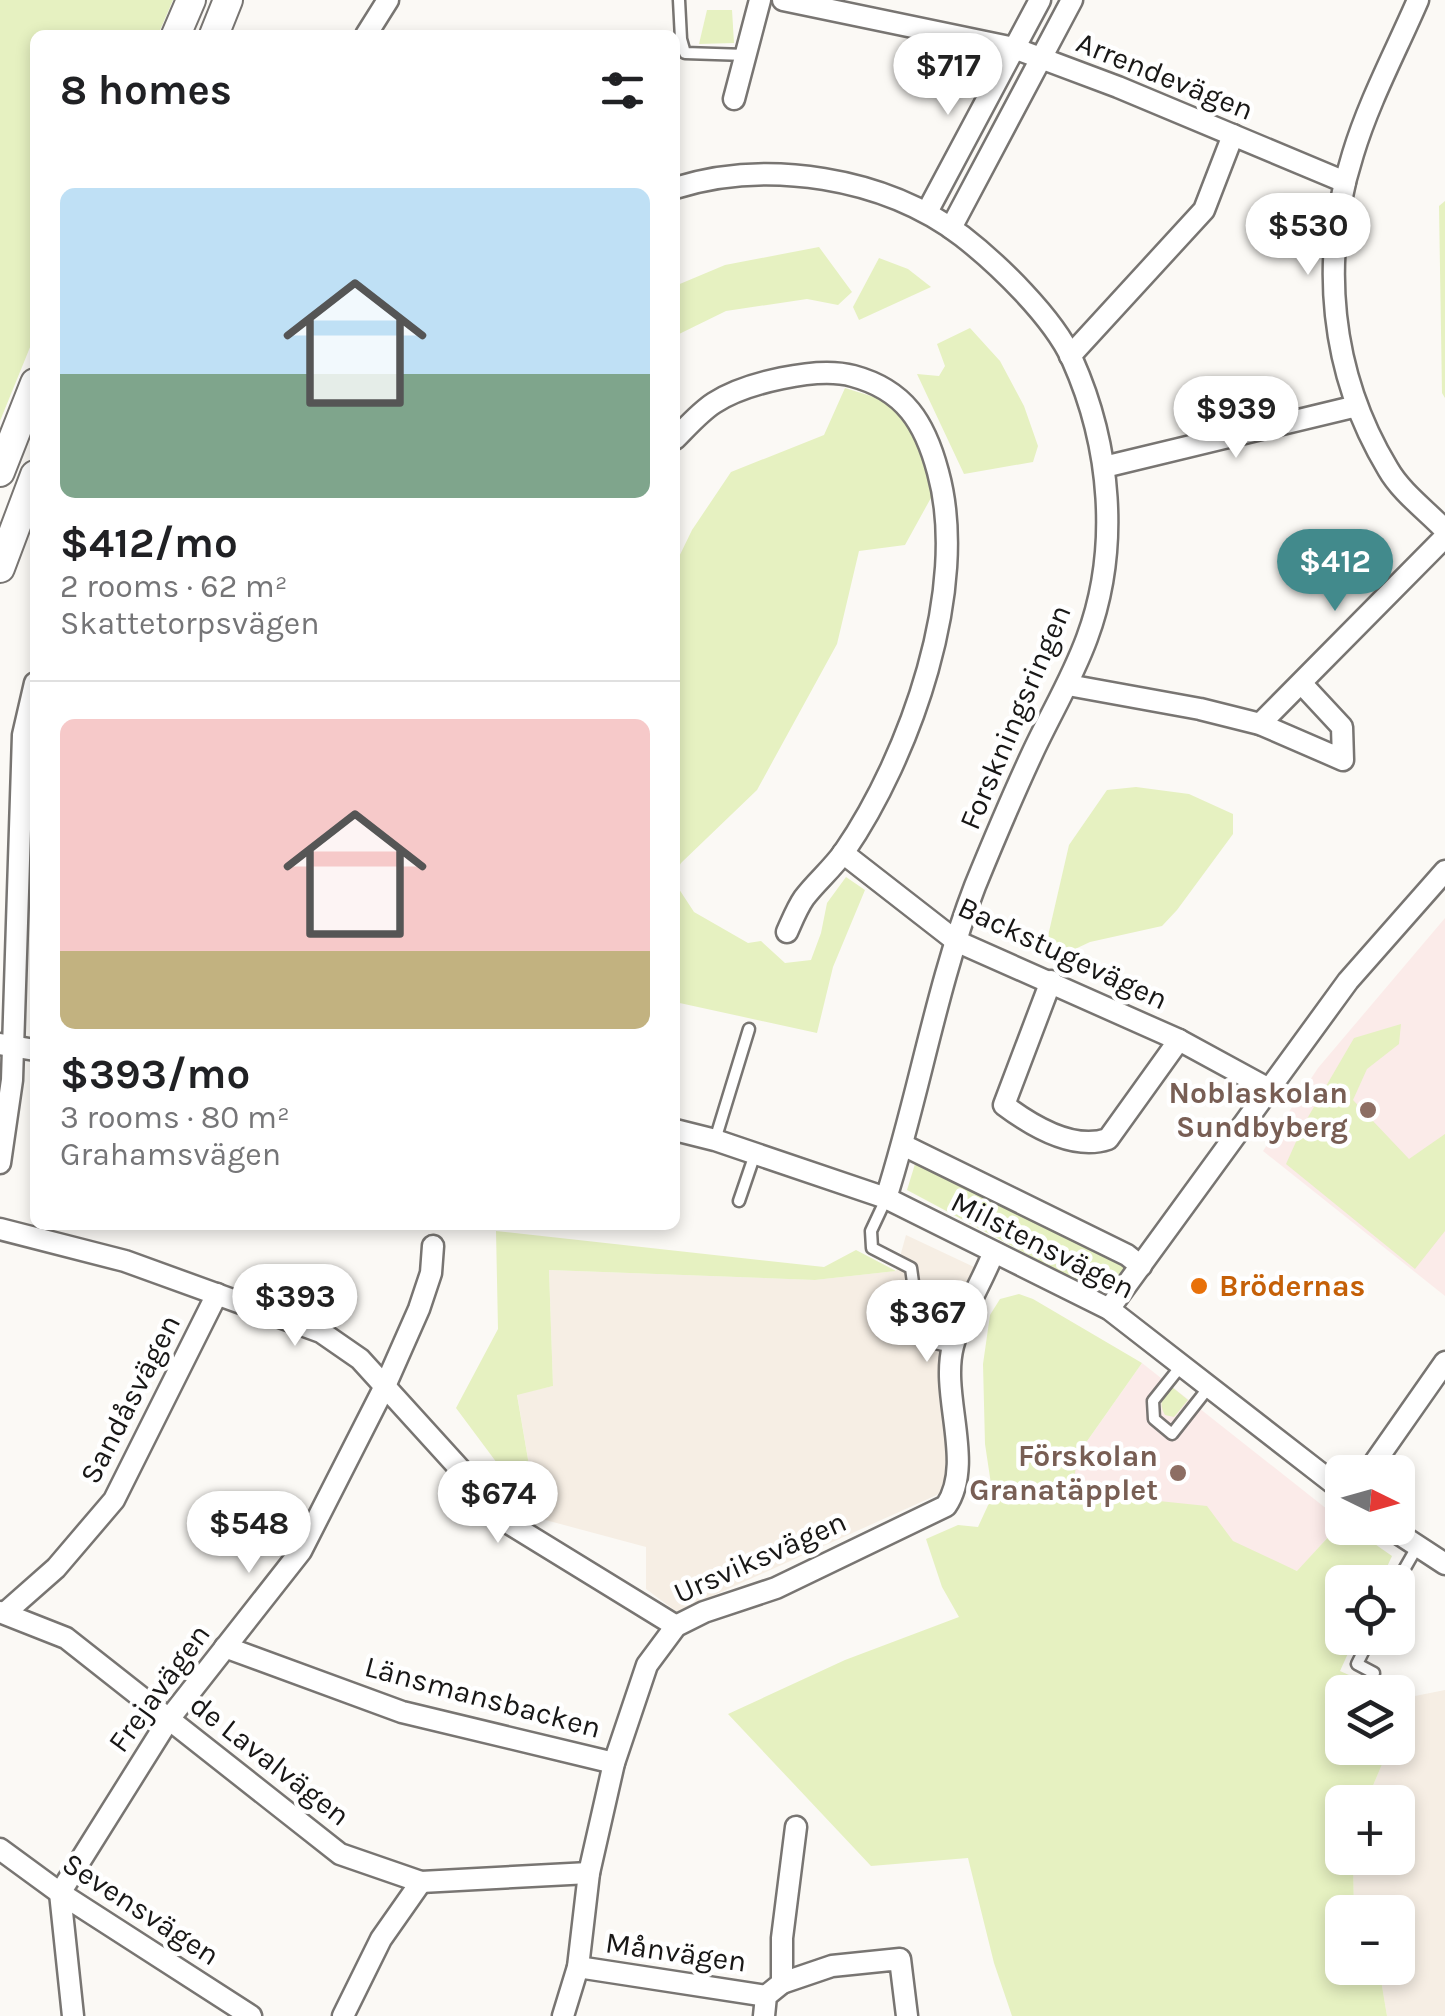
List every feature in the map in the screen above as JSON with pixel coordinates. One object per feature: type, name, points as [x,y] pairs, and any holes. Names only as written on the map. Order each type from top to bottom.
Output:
[{"type":"main road","points":[[178,30],[191,0]]},
{"type":"main road","points":[[216,30],[228,0]]},
{"type":"main road","points":[[0,472],[30,396]]},
{"type":"main road","points":[[0,568],[30,489]]},
{"type":"street","points":[[369,30],[388,0]]},
{"type":"street","points":[[734,100],[760,0]]},
{"type":"street","name":"Arrendevägen","points":[[783,0],[1014,48],[1345,182]]},
{"type":"street","points":[[927,212],[1040,0]]},
{"type":"street","points":[[951,228],[1072,0]]},
{"type":"street","points":[[1260,724],[1445,534],[1389,473],[1357,406],[1337,340],[1332,257],[1345,182],[1364,122],[1418,0]]},
{"type":"street","points":[[1070,356],[1204,210],[1233,135]]},
{"type":"street","name":"Forskningsringen","points":[[680,187],[733,174],[783,174],[826,180],[927,212],[992,259],[1031,301],[1070,356],[1089,407],[1104,466],[1108,515],[1104,574],[1088,635],[1068,685],[1032,752],[956,941],[886,1198]]},
{"type":"street","points":[[680,434],[715,402],[769,380],[849,374],[901,398],[929,437],[944,492],[947,550],[941,616],[910,725],[843,853],[802,900],[787,932]]},
{"type":"street","points":[[1104,466],[1357,406]]},
{"type":"street","points":[[1068,685],[1260,724],[1343,760],[1342,727],[1302,684]]},
{"type":"street","points":[[0,1163],[16,1047],[22,752],[30,709]]},
{"type":"street","name":"Backstugevägen","points":[[843,853],[956,941],[1180,1040],[1269,1089]]},
{"type":"street","points":[[1109,1309],[1348,981],[1445,871]]},
{"type":"street","points":[[1051,981],[1004,1106],[1070,1141],[1093,1144],[1108,1139],[1180,1040]]},
{"type":"street","name":"Milstensvägen","points":[[680,1131],[886,1198],[1109,1309],[1325,1477]]},
{"type":"street","name":"Milstensvägen","points":[[903,1145],[1141,1266]]},
{"type":"street","points":[[0,1229],[125,1261],[320,1332],[360,1359],[510,1524],[676,1626]]},
{"type":"street","name":"Frejavägen","points":[[60,1893],[168,1719],[301,1551],[386,1386],[419,1310],[431,1273],[433,1246]]},
{"type":"street","name":"Ursviksvägen","points":[[562,2016],[578,1968],[589,1873],[614,1763],[646,1665],[676,1626],[704,1612],[776,1588],[946,1506],[956,1490],[958,1474],[952,1347],[993,1254]]},
{"type":"street","name":"Sandåsvägen","points":[[3,1612],[56,1568],[114,1500],[217,1294]]},
{"type":"street","points":[[1380,1455],[1445,1362]]},
{"type":"street","points":[[1415,1544],[1445,1564]]},
{"type":"street","name":"de Lavalvägen","points":[[3,1612],[66,1638],[340,1854],[421,1882],[589,1873]]},
{"type":"street","name":"Länsmansbacken","points":[[224,1647],[402,1712],[614,1763]]},
{"type":"street","points":[[770,1998],[796,1827]]},
{"type":"street","name":"Sevensvägen","points":[[0,1849],[60,1893],[251,2016]]},
{"type":"street","points":[[343,2016],[382,1939],[421,1882]]},
{"type":"street","points":[[60,1893],[73,2016]]},
{"type":"street","name":"Månvägen","points":[[578,1968],[770,1998],[832,1966],[900,1959],[908,2016]]},
{"type":"lane","points":[[679,0],[685,53],[747,54]]},
{"type":"lane","points":[[715,1140],[749,1029]]},
{"type":"lane","points":[[738,1201],[756,1154]]},
{"type":"lane","points":[[886,1198],[871,1232],[872,1248],[911,1268],[920,1340],[952,1347]]},
{"type":"lane","points":[[1181,1366],[1153,1401],[1154,1419],[1172,1434],[1209,1387]]},
{"type":"lane","points":[[1407,1565],[1418,1546]]},
{"type":"lane","points":[[1361,1655],[1356,1664],[1374,1672]]},
{"type":"shaded area","name":"Noblaskolan Sundbyberg","points":[[1445,918],[1445,1296],[1263,1151],[1318,1068]]},
{"type":"shaded area","points":[[906,1235],[974,1267],[944,1340],[950,1489],[677,1612],[646,1589],[646,1547],[538,1518],[517,1394],[553,1386],[549,1270],[815,1280],[896,1271]]},
{"type":"shaded area","name":"Förskolan Granatäpplet","points":[[1142,1363],[1325,1508],[1325,1540],[1298,1571],[1071,1492],[1078,1454]]},
{"type":"shaded area","points":[[1445,1690],[1445,2016],[1387,2016],[1382,1985],[1415,1985],[1415,1895],[1354,1895],[1353,1875],[1415,1875],[1415,1785],[1373,1785],[1382,1765],[1415,1765],[1415,1696]]},
{"type":"green space","points":[[0,0],[173,0],[160,30],[30,30],[30,347],[0,421]]},
{"type":"green space","points":[[707,10],[732,10],[734,43],[699,44]]},
{"type":"green space","points":[[1445,201],[1445,398],[1439,206]]},
{"type":"green space","points":[[819,247],[852,292],[838,305],[807,299],[726,311],[680,334],[680,284],[725,265]]},
{"type":"green space","points":[[879,258],[908,269],[931,287],[859,320],[853,307]]},
{"type":"green space","points":[[970,328],[1000,361],[1024,406],[1038,446],[1033,462],[964,474],[917,374],[939,376],[945,366],[937,344]]},
{"type":"green space","points":[[845,388],[887,401],[925,450],[932,496],[905,545],[859,551],[837,644],[757,790],[680,865],[680,555],[731,472],[824,435]]},
{"type":"green space","points":[[1136,787],[1189,794],[1233,814],[1233,834],[1162,926],[1090,942],[1056,958],[1048,936],[1069,845],[1107,790]]},
{"type":"green space","points":[[846,877],[865,890],[833,967],[817,1033],[680,1003],[680,891],[694,912],[748,943],[761,941],[785,963],[811,960],[827,903]]},
{"type":"green space","points":[[1401,1024],[1399,1044],[1367,1069],[1353,1100],[1409,1159],[1445,1134],[1445,1231],[1415,1269],[1286,1164],[1304,1124],[1354,1038]]},
{"type":"green space","points":[[915,1164],[1127,1268],[1119,1282],[1094,1290],[907,1190]]},
{"type":"green space","points":[[496,1231],[824,1267],[856,1250],[896,1271],[815,1280],[549,1270],[553,1386],[517,1395],[538,1518],[456,1408],[498,1329]]},
{"type":"green space","points":[[1019,1294],[1033,1299],[1142,1363],[1078,1454],[1072,1492],[1207,1506],[1233,1541],[1297,1571],[1325,1541],[1325,1545],[1376,1545],[1392,1556],[1388,1565],[1325,1565],[1325,1655],[1347,1655],[1340,1671],[1349,1675],[1325,1675],[1325,1765],[1382,1765],[1373,1785],[1325,1785],[1325,1875],[1353,1875],[1354,1895],[1325,1895],[1325,1985],[1382,1985],[1387,2016],[1012,2016],[994,1963],[968,1858],[871,1866],[728,1714],[845,1660],[959,1617],[942,1587],[926,1539],[958,1525],[978,1527],[990,1501],[983,1364],[990,1315],[1000,1299]]},
{"type":"green space","points":[[1172,1387],[1188,1400],[1174,1417],[1165,1415],[1162,1407]]},
{"type":"place","name":"Noblaskolan Sundbyberg","points":[[1368,1110]]},
{"type":"place","name":"Brödernas","points":[[1199,1286]]},
{"type":"place","name":"Förskolan Granatäpplet","points":[[1178,1473]]}]
